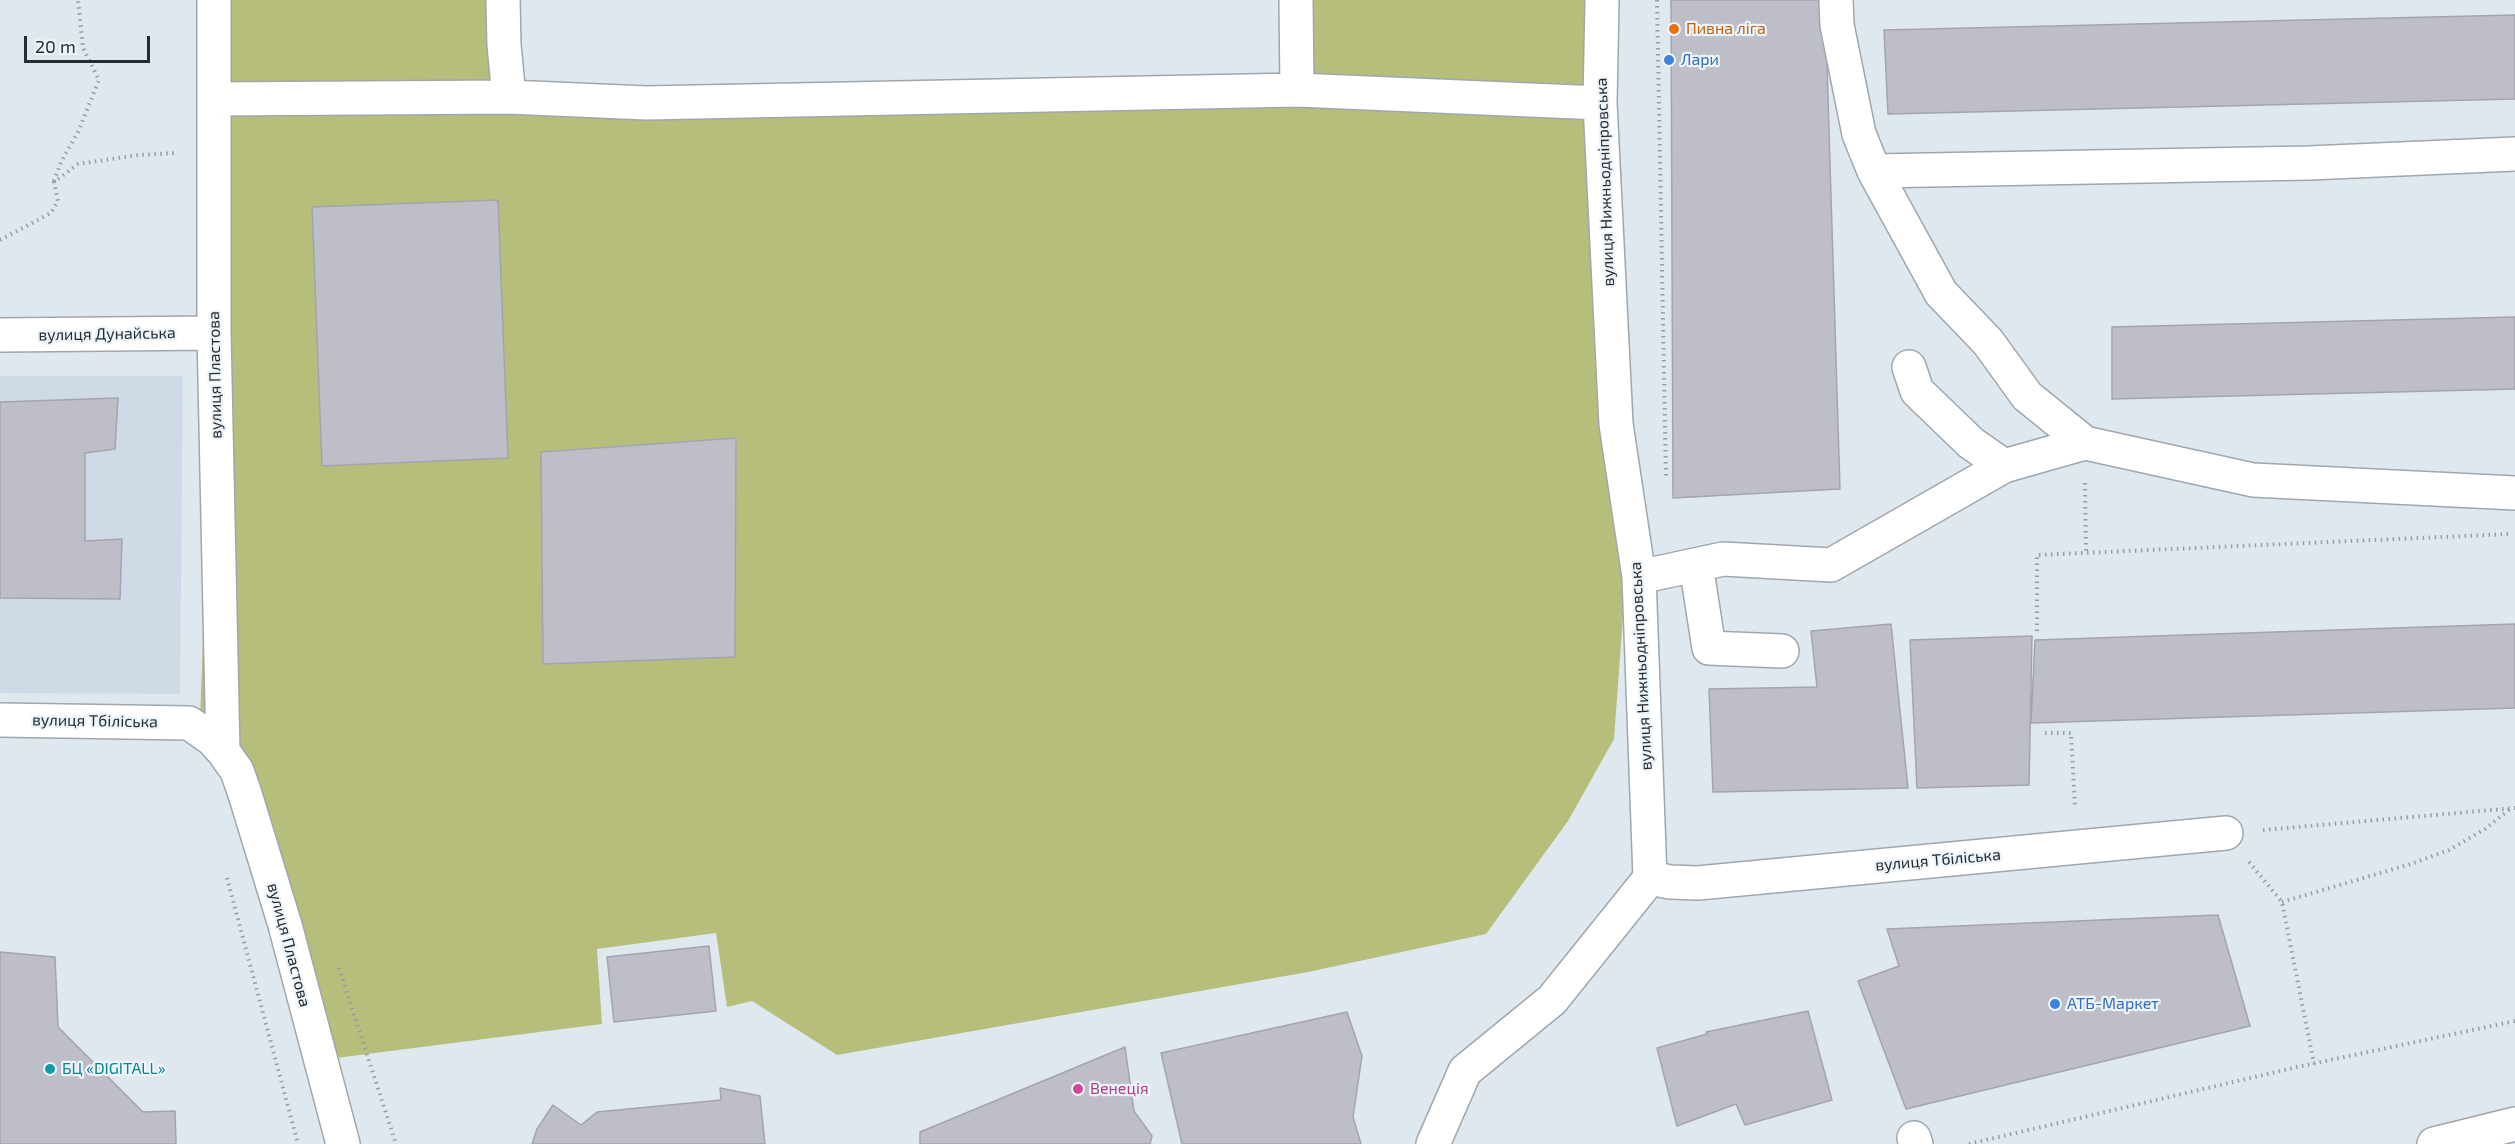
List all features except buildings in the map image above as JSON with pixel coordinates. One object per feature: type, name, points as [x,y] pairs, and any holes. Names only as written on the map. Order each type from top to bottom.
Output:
[{"type":"street","name":"вулиця Пластова","points":[[214,0],[214,333],[223,751]]},
{"type":"street","points":[[503,0],[509,97]]},
{"type":"street","points":[[1296,0],[1297,90]]},
{"type":"street","name":"вулиця Нижньодніпровська","points":[[1602,0],[1600,103],[1616,424],[1638,577],[1650,878]]},
{"type":"street","points":[[1836,0],[1836,25],[1859,135],[1874,171],[1941,293],[1988,342],[2027,396],[2085,443],[2253,480],[2515,493]]},
{"type":"street","points":[[214,99],[509,97],[646,103],[1297,90],[1600,103]]},
{"type":"street","points":[[1874,171],[2309,163],[2515,154]]},
{"type":"street","name":"вулиця Дунайська","points":[[0,336],[214,333]]},
{"type":"street","points":[[1909,367],[1917,391],[1971,443],[2004,466]]},
{"type":"street","points":[[1638,577],[1723,560],[1831,565],[2004,466],[2085,443]]},
{"type":"street","points":[[1696,565],[1709,648],[1782,651]]},
{"type":"street","name":"вулиця Тбіліська","points":[[0,720],[189,723]]},
{"type":"street","name":"вулиця Пластова","points":[[189,723],[212,739],[237,771],[285,925],[343,1144]]},
{"type":"street","name":"вулиця Тбіліська","points":[[1650,878],[1670,882],[1698,883],[2226,833]]},
{"type":"street","points":[[1433,1144],[1465,1071],[1552,1000],[1650,878]]},
{"type":"street","points":[[2434,1144],[2515,1124]]},
{"type":"path","points":[[0,240],[51,213],[58,201],[54,182],[61,162],[78,132],[99,80],[83,48],[78,0]]},
{"type":"path","points":[[1657,0],[1666,488]]},
{"type":"path","points":[[54,182],[78,164],[139,155],[187,153]]},
{"type":"path","points":[[2085,443],[2086,553]]},
{"type":"path","points":[[2037,631],[2037,555],[2515,534]]},
{"type":"path","points":[[2045,733],[2071,733],[2077,847]]},
{"type":"path","points":[[2226,833],[2513,808]]},
{"type":"path","points":[[2282,902],[2411,864],[2449,850],[2485,829],[2513,808]]},
{"type":"path","points":[[2226,833],[2282,902],[2314,1064]]},
{"type":"path","points":[[225,871],[298,1144]]},
{"type":"path","points":[[336,957],[396,1144]]},
{"type":"path","points":[[1969,1144],[2314,1064],[2515,1021]]},
{"type":"shaded area","points":[[0,376],[183,376],[180,694],[0,693]]},
{"type":"green space","points":[[214,0],[503,0],[509,97],[1297,90],[1296,0],[1602,0],[1626,575],[1614,739],[1568,821],[1486,934],[1308,972],[837,1055],[752,1001],[727,1007],[716,933],[597,949],[602,1024],[320,1060],[285,925],[200,720],[214,333]]},
{"type":"place","name":"Пивна ліга","points":[[1674,29]]},
{"type":"place","name":"Лари","points":[[1669,60]]},
{"type":"place","name":"АТБ-Маркет","points":[[2055,1004]]},
{"type":"place","name":"БЦ «DIGITALL»","points":[[50,1069]]},
{"type":"place","name":"Венеція","points":[[1078,1089]]}]
